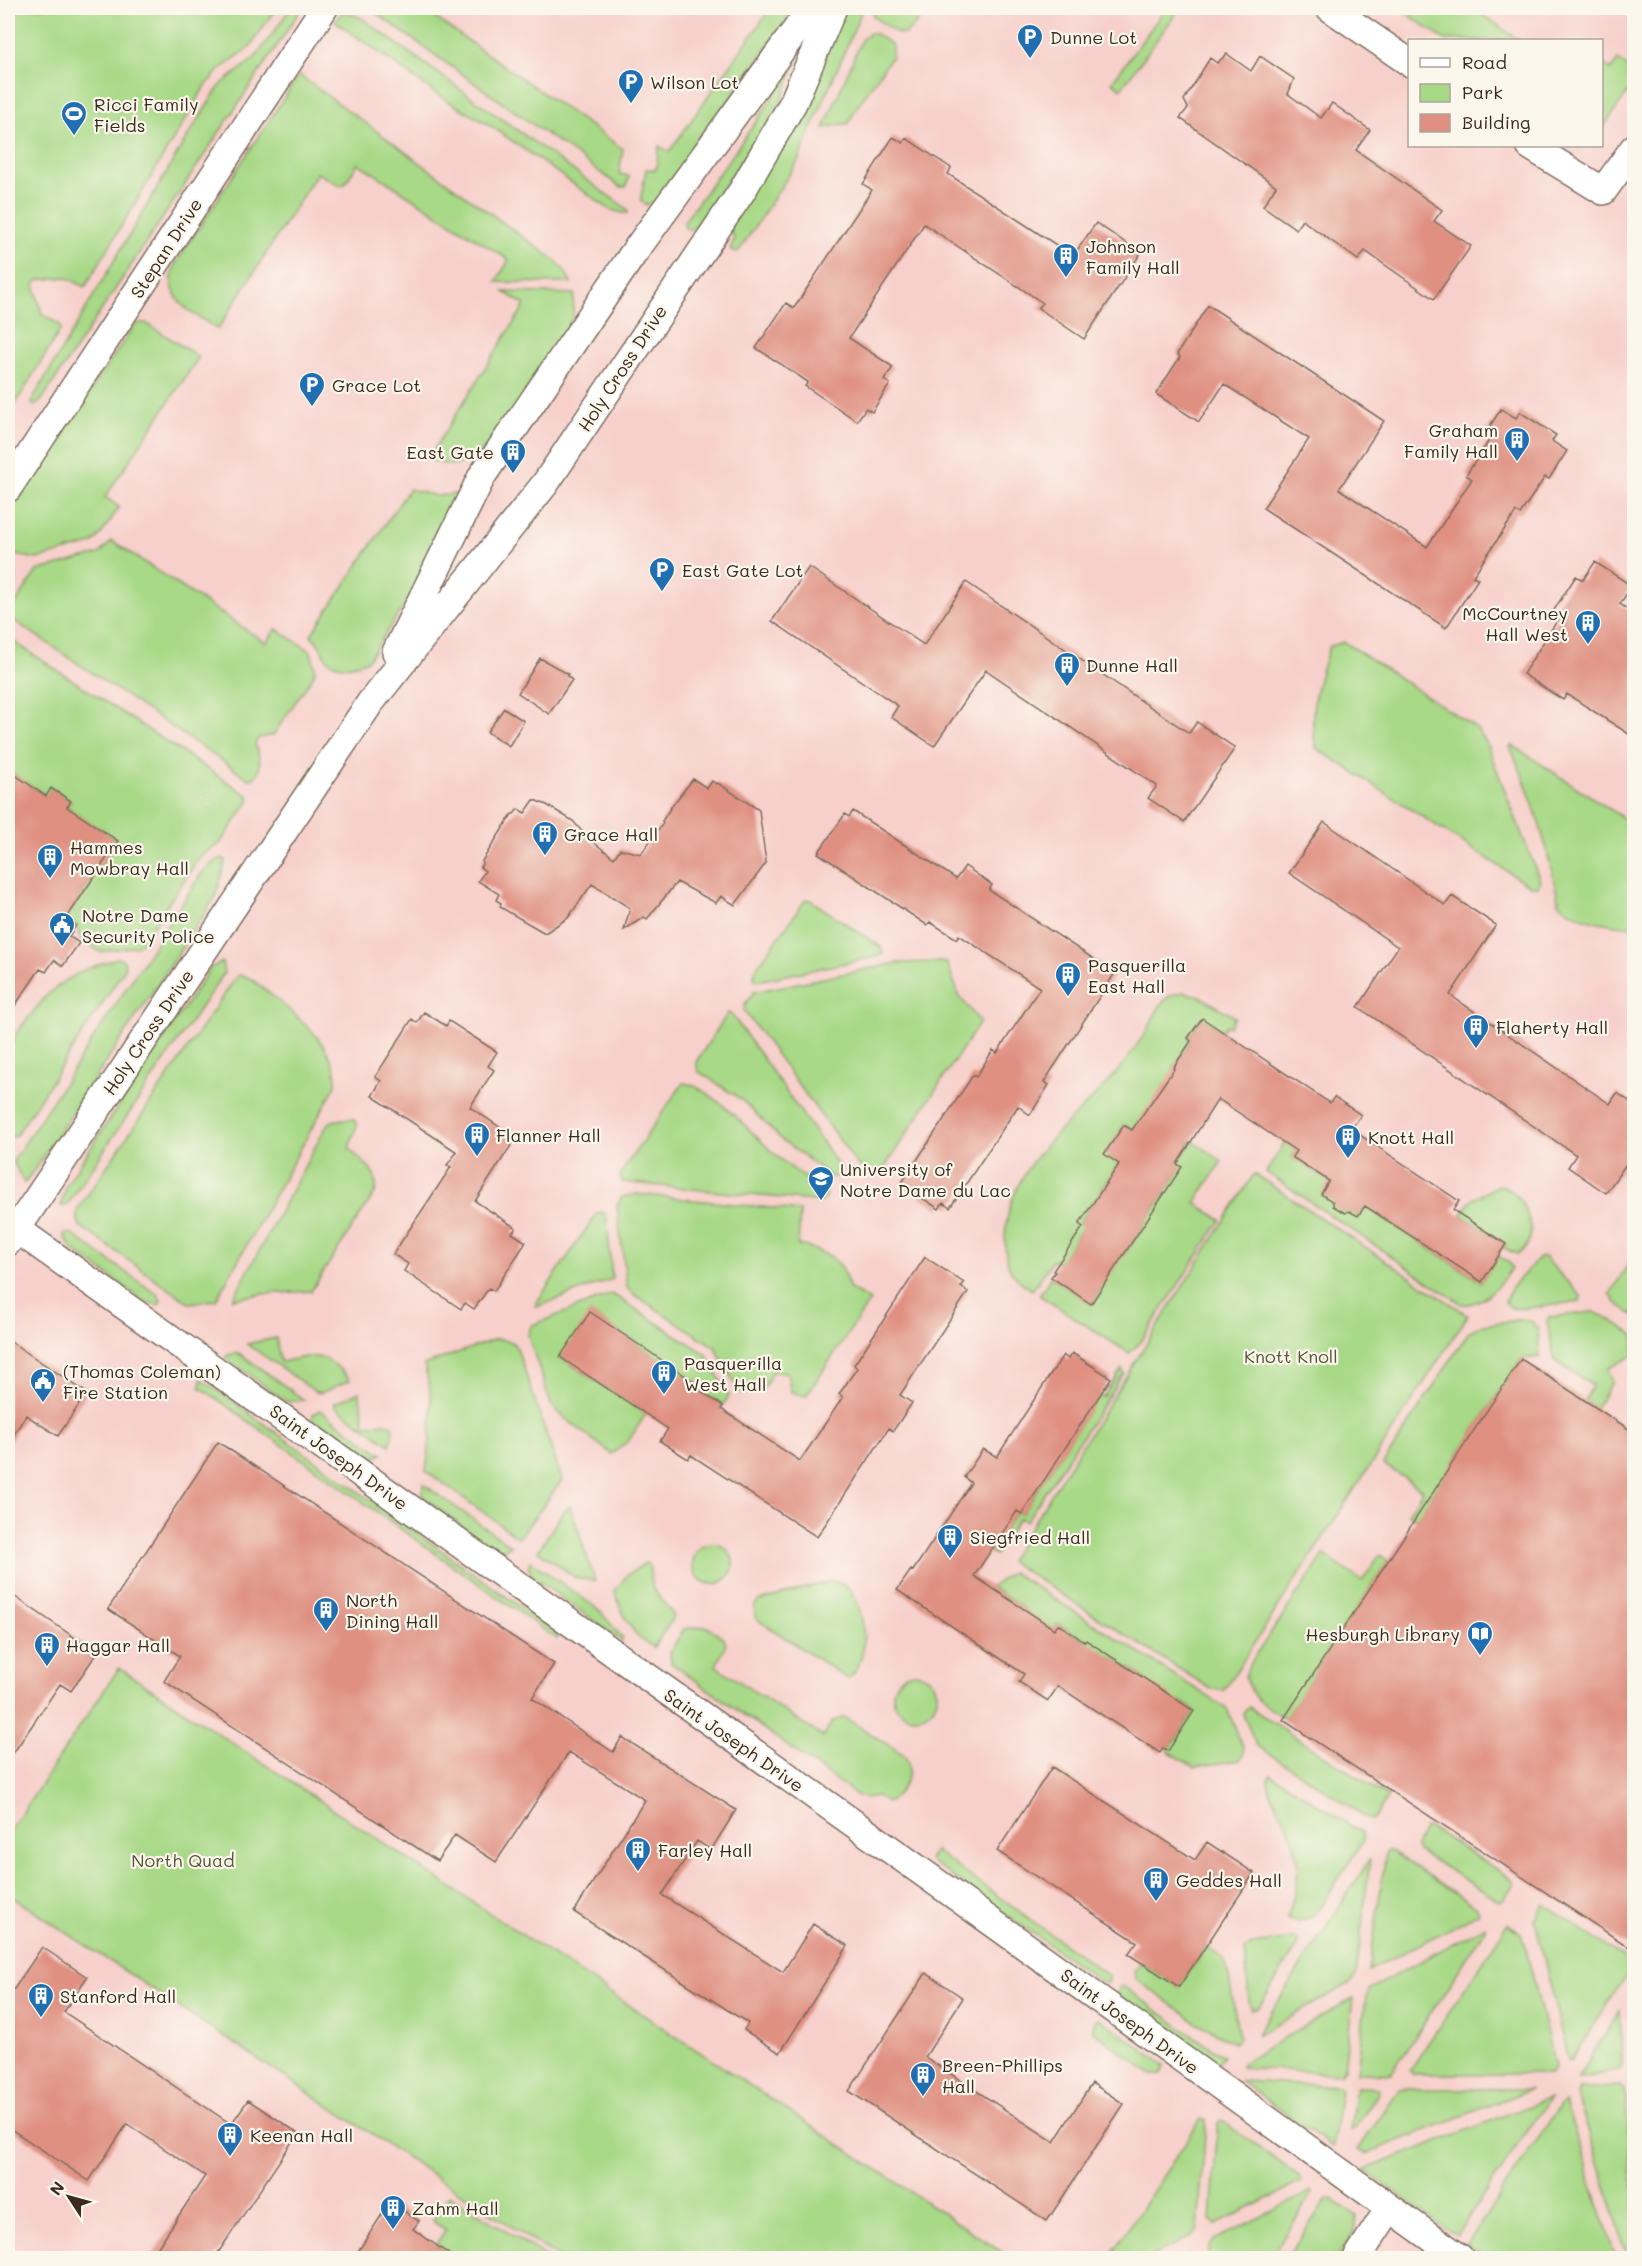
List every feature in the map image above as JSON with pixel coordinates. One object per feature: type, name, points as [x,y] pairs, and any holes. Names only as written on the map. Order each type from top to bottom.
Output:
[{"type":"street","name":"Stepan Drive","points":[[8,488],[324,8]]},
{"type":"street","name":"Holy Cross Drive","points":[[370,703],[482,476],[633,254],[812,8]]},
{"type":"street","name":"Holy Cross Drive","points":[[10,1231],[370,703],[545,484],[742,191],[793,103],[834,8]]},
{"type":"street","points":[[1330,8],[1408,62]]},
{"type":"street","points":[[1532,147],[1603,191],[1635,148]]},
{"type":"street","name":"Saint Joseph Drive","points":[[10,1231],[999,1928],[1460,2259]]},
{"type":"street","points":[[1357,2259],[1389,2209]]},
{"type":"shaded area","name":"University of Notre Dame du Lac","points":[[8,8],[1634,8],[1634,2258],[8,2258]]},
{"type":"green space","name":"Ricci Family Fields","points":[[8,8],[276,8],[250,47],[220,69],[204,88],[85,287],[66,277],[38,280],[34,285],[42,314],[60,325],[61,329],[14,406],[8,402]]},
{"type":"green space","points":[[291,8],[302,8],[41,401],[34,406],[32,402],[34,397],[215,93],[223,83],[255,58]]},
{"type":"green space","points":[[369,8],[421,8],[623,149],[619,174],[629,176],[626,187],[621,187]]},
{"type":"green space","points":[[771,8],[795,8],[660,197],[654,203],[646,205],[641,201],[641,197],[646,169],[656,170],[659,146],[669,152]]},
{"type":"green space","points":[[819,8],[776,113],[693,230],[685,228],[684,222],[768,105]]},
{"type":"green space","points":[[844,8],[863,8],[798,161],[739,251],[735,253],[730,249],[734,240],[729,224]]},
{"type":"green space","points":[[873,8],[921,8],[925,10],[912,28],[902,34],[873,16]]},
{"type":"green space","points":[[1166,8],[1180,8],[1121,89],[1112,82]]},
{"type":"green space","points":[[1399,8],[1472,8],[1518,39],[1444,39]]},
{"type":"green space","points":[[343,11],[361,18],[627,209],[628,213],[609,209],[491,126],[438,95],[335,21]]},
{"type":"green space","points":[[870,33],[876,34],[892,45],[892,56],[855,110],[849,123],[824,128],[862,39]]},
{"type":"green space","points":[[1618,60],[1634,71],[1634,84],[1603,128],[1603,64],[1611,70]]},
{"type":"green space","points":[[299,75],[556,261],[571,283],[496,282],[509,260],[358,163],[345,184],[340,185],[317,173],[218,329],[190,312],[182,305],[173,289],[174,266]]},
{"type":"green space","points":[[504,292],[574,294],[573,317],[567,330],[490,448],[457,465],[428,459],[525,305]]},
{"type":"green space","points":[[139,323],[146,323],[199,357],[105,497],[119,507],[103,532],[92,544],[37,559],[16,555],[12,562],[16,579],[8,592],[9,513],[133,327]]},
{"type":"green space","points":[[409,489],[437,496],[464,493],[431,565],[368,660],[347,666],[331,663],[311,635]]},
{"type":"green space","points":[[112,541],[266,643],[276,629],[311,651],[315,668],[314,675],[273,735],[258,738],[255,744],[260,766],[254,778],[249,779],[9,617],[9,613],[37,571],[99,554]]},
{"type":"green space","points":[[8,638],[249,796],[250,800],[219,845],[199,858],[142,942],[136,946],[100,952],[80,938],[76,925],[66,919],[118,841],[67,807],[71,801],[51,788],[46,796],[8,770]]},
{"type":"green space","points":[[1344,642],[1476,728],[1486,742],[1540,881],[1538,886],[1530,886],[1316,748],[1313,708],[1321,671],[1330,646]]},
{"type":"green space","points":[[1512,745],[1634,825],[1634,927],[1586,918],[1559,904],[1539,824],[1510,747]]},
{"type":"green space","points":[[222,858],[226,860],[215,898],[24,1183],[13,1161],[202,873]]},
{"type":"green space","points":[[806,899],[881,947],[883,953],[880,956],[757,981],[754,978],[755,970]]},
{"type":"green space","points":[[117,958],[122,959],[125,963],[124,970],[17,1134],[8,1137],[8,1054],[17,1032],[46,996],[63,982],[84,970]]},
{"type":"green space","points":[[222,962],[224,973],[69,1202],[61,1206],[66,1185],[207,973],[212,967]]},
{"type":"green space","points":[[897,963],[947,963],[959,996],[980,1022],[883,1170],[869,1173],[857,1164],[744,1011],[745,1004],[754,992]]},
{"type":"green space","points":[[239,975],[250,978],[277,999],[318,1038],[328,1053],[334,1069],[336,1085],[216,1300],[189,1303],[80,1226],[76,1215]]},
{"type":"green space","points":[[1184,992],[1201,997],[1235,1017],[1229,1027],[1226,1025],[1222,1031],[1202,1018],[1188,1038],[1191,1041],[1173,1068],[1177,1071],[1132,1130],[1124,1125],[1105,1154],[1119,1164],[1079,1223],[1083,1227],[1059,1263],[1053,1260],[1032,1290],[1013,1274],[1007,1263],[1005,1238],[1009,1211],[1017,1187],[1045,1146],[1099,1092],[1125,1062],[1166,999]]},
{"type":"green space","points":[[728,1013],[732,1015],[841,1169],[837,1177],[832,1177],[783,1141],[742,1100],[698,1071],[696,1062]]},
{"type":"green space","points":[[683,1083],[706,1092],[719,1102],[778,1157],[826,1193],[826,1199],[822,1202],[623,1182],[620,1177],[622,1171]]},
{"type":"green space","points":[[354,1119],[357,1125],[349,1148],[372,1172],[375,1177],[376,1191],[311,1291],[262,1294],[233,1299],[327,1125],[332,1121]]},
{"type":"green space","points":[[1192,1141],[1222,1161],[1195,1203],[1221,1220],[1140,1343],[1129,1353],[1039,1295],[1051,1277],[1092,1304],[1107,1281],[1103,1277],[1126,1252],[1182,1167],[1177,1164]]},
{"type":"green space","points":[[1286,1141],[1298,1148],[1292,1157],[1329,1181],[1334,1206],[1345,1213],[1349,1211],[1358,1216],[1365,1206],[1481,1282],[1499,1256],[1512,1268],[1484,1298],[1470,1304],[1462,1304],[1266,1172]]},
{"type":"green space","name":"Knott Knoll","points":[[1254,1174],[1468,1315],[1224,1690],[1211,1689],[1009,1561]]},
{"type":"green space","points":[[1498,1185],[1516,1195],[1528,1217],[1530,1240],[1525,1249],[1516,1254],[1504,1248],[1506,1244],[1461,1215],[1471,1200]]},
{"type":"green space","points":[[636,1194],[800,1211],[798,1246],[805,1246],[830,1256],[841,1266],[850,1289],[870,1301],[806,1396],[791,1392],[787,1372],[772,1372],[764,1388],[740,1393],[715,1347],[627,1288],[617,1206],[622,1197]]},
{"type":"green space","points":[[602,1212],[606,1215],[607,1220],[612,1279],[536,1307],[535,1305],[597,1213]]},
{"type":"green space","points":[[70,1233],[158,1295],[161,1301],[158,1305],[144,1301],[72,1249],[64,1235]]},
{"type":"green space","points":[[1634,1255],[1634,1315],[1616,1303],[1610,1294]]},
{"type":"green space","points":[[1544,1257],[1581,1296],[1580,1301],[1517,1309],[1510,1307],[1505,1301],[1512,1287],[1539,1258]]},
{"type":"green space","points":[[612,1294],[706,1354],[729,1396],[723,1405],[696,1388],[698,1384],[590,1313],[561,1358],[646,1414],[629,1440],[612,1454],[562,1416],[551,1404],[528,1335],[531,1326],[535,1324]]},
{"type":"green space","points":[[1593,1312],[1606,1317],[1634,1335],[1634,1355],[1607,1369],[1612,1382],[1596,1408],[1584,1400],[1593,1386],[1555,1361],[1547,1322],[1550,1317]]},
{"type":"green space","points":[[1523,1319],[1532,1322],[1538,1330],[1540,1357],[1521,1359],[1416,1519],[1408,1514],[1423,1490],[1383,1464],[1468,1333],[1478,1326]]},
{"type":"green space","points":[[276,1338],[280,1361],[304,1357],[320,1358],[334,1365],[350,1380],[321,1393],[316,1392],[247,1344]]},
{"type":"green space","points":[[496,1339],[512,1342],[517,1348],[562,1480],[519,1538],[426,1471],[431,1431],[431,1404],[424,1365]]},
{"type":"green space","points":[[238,1353],[304,1400],[287,1402],[225,1357]]},
{"type":"green space","points":[[1122,1369],[1124,1373],[1026,1521],[1019,1518],[995,1555],[987,1550],[998,1539],[1017,1511],[1022,1514],[1099,1395],[1103,1397]]},
{"type":"green space","points":[[201,1379],[560,1635],[557,1639],[200,1387]]},
{"type":"green space","points":[[359,1392],[365,1425],[386,1423],[392,1425],[390,1445],[335,1406],[335,1403]]},
{"type":"green space","points":[[320,1410],[382,1454],[372,1459],[363,1456],[312,1421],[313,1414]]},
{"type":"green space","points":[[423,1484],[511,1546],[500,1551],[494,1550],[423,1497]]},
{"type":"green space","points":[[570,1506],[595,1581],[576,1578],[538,1551],[562,1513]]},
{"type":"green space","points":[[713,1544],[727,1550],[733,1564],[727,1578],[713,1584],[699,1578],[693,1564],[699,1550]]},
{"type":"green space","points":[[1324,1555],[1362,1581],[1380,1555],[1388,1561],[1285,1718],[1256,1697],[1245,1677],[1249,1665]]},
{"type":"green space","points":[[530,1561],[598,1609],[622,1637],[622,1641],[534,1578],[529,1570]]},
{"type":"green space","points":[[646,1563],[649,1565],[653,1589],[674,1616],[654,1647],[639,1637],[628,1624],[615,1591],[627,1575]]},
{"type":"green space","points":[[1012,1572],[1223,1706],[1228,1711],[1243,1747],[1244,1753],[1240,1760],[1194,1767],[1168,1751],[1195,1710],[1180,1701],[1177,1704],[1144,1682],[1145,1678],[1058,1624],[1052,1632],[1020,1606],[991,1587]]},
{"type":"green space","points":[[832,1581],[846,1586],[855,1597],[862,1621],[864,1635],[860,1661],[848,1679],[758,1620],[755,1615],[755,1605],[759,1601]]},
{"type":"green space","points":[[706,1626],[723,1637],[726,1644],[716,1666],[823,1737],[833,1721],[844,1717],[903,1754],[909,1767],[906,1781],[898,1794],[887,1803],[877,1796],[864,1798],[858,1796],[671,1663],[670,1652],[684,1629]]},
{"type":"green space","name":"North Quad","points":[[119,1668],[1011,2258],[559,2258],[8,1894],[8,1834]]},
{"type":"green space","points":[[915,1673],[931,1679],[937,1695],[931,1711],[915,1717],[899,1711],[893,1695],[899,1679]]},
{"type":"green space","points":[[1249,1707],[1388,1797],[1372,1821],[1256,1745],[1243,1714]]},
{"type":"green space","points":[[1271,1774],[1362,1833],[1363,1841],[1316,1914],[1302,1920],[1287,1919],[1297,1879],[1297,1856],[1289,1830],[1273,1798],[1268,1778]]},
{"type":"green space","points":[[1425,1828],[1430,1828],[1512,1879],[1514,1883],[1504,1899],[1499,1901],[1418,1851],[1416,1846]]},
{"type":"green space","points":[[935,1851],[1109,1976],[1107,1983],[1103,1983],[929,1860]]},
{"type":"green space","points":[[1391,1851],[1477,1907],[1479,1913],[1369,1971],[1386,1852]]},
{"type":"green space","points":[[1370,1859],[1356,1975],[1351,1983],[1256,2036]]},
{"type":"green space","points":[[1544,1904],[1633,1965],[1571,2060],[1568,2061],[1535,1920]]},
{"type":"green space","points":[[1508,1924],[1522,1933],[1555,2067],[1550,2074],[1412,2074],[1410,2070]]},
{"type":"green space","points":[[1485,1926],[1485,1930],[1391,2074],[1357,2073],[1366,1997],[1370,1989]]},
{"type":"green space","points":[[1294,1939],[1299,1941],[1297,1946],[1259,2007],[1252,2009],[1249,2002],[1245,1950],[1253,1944]]},
{"type":"green space","points":[[1206,1947],[1224,1959],[1239,2038],[1234,2043],[1198,2023],[1136,1979],[1134,1971],[1140,1962],[1179,1987]]},
{"type":"green space","points":[[1123,1986],[1224,2056],[1217,2065],[1117,1994],[1119,1988]]},
{"type":"green space","points":[[1353,1998],[1344,2068],[1340,2074],[1241,2067],[1242,2063]]},
{"type":"green space","points":[[1620,2010],[1622,2065],[1620,2070],[1577,2079]]},
{"type":"green space","points":[[1099,2018],[1165,2065],[1161,2075],[1152,2075],[1092,2030],[1095,2021]]},
{"type":"green space","points":[[1240,2081],[1338,2086],[1341,2089],[1333,2147]]},
{"type":"green space","points":[[1621,2086],[1625,2090],[1634,2206],[1634,2258],[1628,2258],[1577,2095],[1579,2089]]},
{"type":"green space","points":[[1356,2087],[1378,2088],[1379,2092],[1353,2130],[1350,2130]]},
{"type":"green space","points":[[1399,2089],[1531,2089],[1365,2154],[1358,2150]]},
{"type":"green space","points":[[1550,2098],[1456,2236],[1364,2170]]},
{"type":"green space","points":[[1565,2102],[1616,2258],[1487,2258],[1467,2244],[1561,2104]]},
{"type":"green space","points":[[1201,2119],[1206,2120],[1198,2228],[1192,2236],[1148,2258],[1109,2258]]},
{"type":"green space","points":[[1221,2120],[1300,2177],[1301,2182],[1216,2225],[1211,2220],[1218,2123]]},
{"type":"green space","points":[[1310,2192],[1313,2193],[1270,2258],[1209,2258],[1209,2247],[1214,2240]]},
{"type":"green space","points":[[449,2195],[548,2258],[456,2258],[436,2245],[446,2230],[432,2221]]},
{"type":"green space","points":[[1331,2199],[1357,2216],[1355,2231],[1337,2258],[1287,2258],[1326,2200]]},
{"type":"building","points":[[1227,54],[1251,71],[1260,56],[1294,79],[1288,94],[1321,118],[1332,103],[1370,130],[1356,150],[1442,210],[1434,221],[1471,246],[1434,299],[1365,251],[1358,260],[1302,220],[1296,229],[1263,206],[1276,186],[1180,118],[1188,108],[1184,100],[1210,58],[1217,63]]},
{"type":"building","name":"Johnson Family Hall","points":[[893,137],[903,143],[906,138],[951,168],[948,174],[1073,256],[1096,223],[1141,253],[1084,339],[1038,308],[1043,303],[924,224],[849,338],[893,367],[884,380],[890,384],[872,412],[866,408],[857,421],[805,386],[808,382],[756,348],[786,303],[794,308],[872,190],[863,184]]},
{"type":"building","name":"Graham Family Hall","points":[[1208,305],[1384,421],[1339,489],[1427,547],[1472,479],[1466,475],[1490,439],[1484,435],[1501,409],[1516,418],[1520,412],[1556,435],[1552,441],[1567,451],[1549,479],[1545,477],[1520,514],[1516,512],[1473,576],[1478,579],[1446,628],[1263,508],[1309,439],[1224,384],[1199,422],[1156,394],[1180,357],[1177,354]]},
{"type":"building","name":"McCourtney Hall West","points":[[1595,562],[1632,586],[1620,604],[1635,614],[1635,738],[1567,694],[1563,700],[1523,674],[1559,618],[1552,613],[1576,576],[1583,580]]},
{"type":"building","name":"Dunne Hall","points":[[809,567],[924,645],[966,582],[1189,733],[1197,722],[1235,748],[1184,822],[1148,798],[1157,786],[986,670],[934,746],[891,717],[898,706],[772,621]]},
{"type":"building","points":[[540,658],[568,674],[567,676],[572,680],[549,714],[518,693]]},
{"type":"building","points":[[504,708],[524,721],[509,746],[487,732]]},
{"type":"building","name":"Hammes Mowbray Hall","points":[[8,770],[46,796],[51,788],[71,801],[67,807],[118,841],[66,919],[76,925],[69,936],[79,943],[63,966],[54,960],[46,972],[40,969],[8,1016]]},
{"type":"building","name":"Grace Hall","points":[[693,779],[707,788],[712,781],[718,783],[759,810],[766,863],[735,905],[721,896],[716,903],[677,882],[647,919],[644,917],[624,930],[630,908],[592,884],[568,918],[545,933],[500,907],[501,903],[496,900],[499,894],[478,881],[485,871],[480,867],[482,861],[512,814],[518,809],[525,813],[534,800],[573,821],[588,838],[614,858],[620,849],[641,854],[663,823],[671,807]]},
{"type":"building","name":"Pasquerilla East Hall","points":[[853,811],[956,879],[965,866],[992,885],[989,890],[1115,973],[1044,1082],[1049,1085],[1030,1115],[1018,1106],[950,1208],[943,1203],[939,1209],[901,1184],[973,1075],[976,1077],[993,1050],[997,1053],[1040,988],[959,935],[957,939],[930,922],[927,925],[818,853],[845,814],[849,817]]},
{"type":"building","name":"Flaherty Hall","points":[[1324,822],[1445,905],[1452,896],[1496,925],[1450,995],[1610,1104],[1617,1093],[1635,1105],[1635,1151],[1606,1193],[1568,1167],[1576,1155],[1358,1007],[1398,947],[1289,873]]},
{"type":"building","name":"Flanner Hall","points":[[424,1012],[446,1026],[449,1021],[497,1052],[488,1066],[494,1070],[470,1107],[516,1138],[475,1201],[516,1228],[512,1233],[526,1242],[494,1291],[489,1288],[474,1309],[465,1303],[461,1309],[404,1271],[408,1264],[393,1254],[451,1167],[447,1165],[457,1152],[372,1096],[381,1081],[375,1077],[412,1019],[417,1023]]},
{"type":"building","name":"Knott Hall","points":[[1202,1018],[1330,1103],[1334,1097],[1361,1115],[1351,1129],[1459,1201],[1453,1210],[1506,1244],[1482,1282],[1365,1206],[1358,1216],[1349,1211],[1345,1213],[1333,1206],[1333,1202],[1321,1194],[1329,1181],[1292,1157],[1296,1151],[1218,1099],[1177,1164],[1182,1167],[1091,1304],[1051,1277],[1083,1227],[1079,1224],[1119,1164],[1104,1154],[1124,1125],[1132,1130],[1174,1069],[1191,1041],[1188,1038]]},
{"type":"building","name":"Pasquerilla West Hall","points":[[925,1257],[964,1283],[961,1287],[968,1292],[900,1395],[912,1403],[893,1431],[889,1428],[817,1537],[691,1455],[688,1459],[660,1441],[668,1429],[560,1357],[590,1312],[699,1385],[696,1388],[723,1406],[721,1409],[800,1461],[843,1397],[839,1394],[857,1368],[854,1365]]},
{"type":"building","name":"(Thomas Coleman) Fire Station","points":[[8,1340],[87,1393],[58,1436],[26,1415],[8,1444]]},
{"type":"building","name":"Siegfried Hall","points":[[1072,1353],[1111,1378],[1022,1514],[1017,1511],[974,1576],[1054,1629],[1058,1624],[1085,1642],[1086,1640],[1194,1711],[1168,1751],[1163,1748],[1160,1753],[1058,1686],[1048,1701],[1019,1682],[1024,1674],[897,1590],[911,1570],[913,1571],[971,1483],[964,1477],[983,1449],[997,1457],[1063,1355],[1068,1359]]},
{"type":"building","name":"Hesburgh Library","points":[[1521,1359],[1635,1433],[1635,1951],[1283,1720]]},
{"type":"building","name":"North Dining Hall","points":[[218,1442],[554,1664],[532,1698],[613,1752],[622,1737],[736,1810],[711,1850],[697,1841],[662,1895],[783,1972],[813,1924],[848,1946],[780,2053],[744,2030],[748,2023],[574,1912],[645,1800],[569,1752],[496,1862],[455,1835],[437,1861],[164,1681],[180,1656],[108,1609]]},
{"type":"building","name":"Haggar Hall","points":[[8,1592],[97,1653],[71,1691],[60,1684],[8,1761]]},
{"type":"building","name":"Geddes Hall","points":[[1052,1767],[1195,1860],[1207,1842],[1254,1873],[1179,1987],[1128,1954],[1137,1942],[997,1851]]},
{"type":"building","name":"Keenan Hall","points":[[42,1947],[87,1977],[64,2012],[231,2124],[248,2100],[298,2133],[214,2259],[150,2259],[205,2176],[127,2124],[89,2181],[8,2127],[8,1998]]},
{"type":"building","name":"Breen-Phillips Hall","points":[[926,1973],[963,1998],[925,2057],[1054,2142],[1092,2083],[1124,2104],[1047,2221],[849,2091]]},
{"type":"building","name":"Zahm Hall","points":[[390,2202],[419,2221],[413,2229],[456,2259],[353,2259]]},
{"type":"place","name":"Dunne Lot","points":[[1030,60]]},
{"type":"place","name":"Wilson Lot","points":[[631,105]]},
{"type":"place","name":"Ricci Family Fields","points":[[74,137]]},
{"type":"place","name":"Johnson Family Hall","points":[[1066,279]]},
{"type":"place","name":"Grace Lot","points":[[312,408]]},
{"type":"place","name":"Graham Family Hall","points":[[1517,463]]},
{"type":"place","name":"East Gate","points":[[513,475]]},
{"type":"place","name":"East Gate Lot","points":[[662,593]]},
{"type":"place","name":"McCourtney Hall West","points":[[1588,646]]},
{"type":"place","name":"Dunne Hall","points":[[1067,688]]},
{"type":"place","name":"Grace Hall","points":[[545,857]]},
{"type":"place","name":"Hammes Mowbray Hall","points":[[50,880]]},
{"type":"place","name":"Notre Dame Security Police","points":[[62,948]]},
{"type":"place","name":"Pasquerilla East Hall","points":[[1068,998]]},
{"type":"place","name":"Flaherty Hall","points":[[1476,1050]]},
{"type":"place","name":"Flanner Hall","points":[[477,1158]]},
{"type":"place","name":"Knott Hall","points":[[1348,1160]]},
{"type":"place","name":"University of Notre Dame du Lac","points":[[821,1202]]},
{"type":"place","name":"Pasquerilla West Hall","points":[[664,1396]]},
{"type":"place","name":"(Thomas Coleman) Fire Station","points":[[43,1404]]},
{"type":"place","name":"Siegfried Hall","points":[[950,1560]]},
{"type":"place","name":"North Dining Hall","points":[[326,1633]]},
{"type":"place","name":"Hesburgh Library","points":[[1480,1657]]},
{"type":"place","name":"Haggar Hall","points":[[47,1668]]},
{"type":"place","name":"Farley Hall","points":[[638,1873]]},
{"type":"place","name":"Geddes Hall","points":[[1156,1903]]},
{"type":"place","name":"Stanford Hall","points":[[41,2019]]},
{"type":"place","name":"Breen-Phillips Hall","points":[[923,2098]]},
{"type":"place","name":"Keenan Hall","points":[[230,2158]]},
{"type":"place","name":"Zahm Hall","points":[[393,2231]]}]
